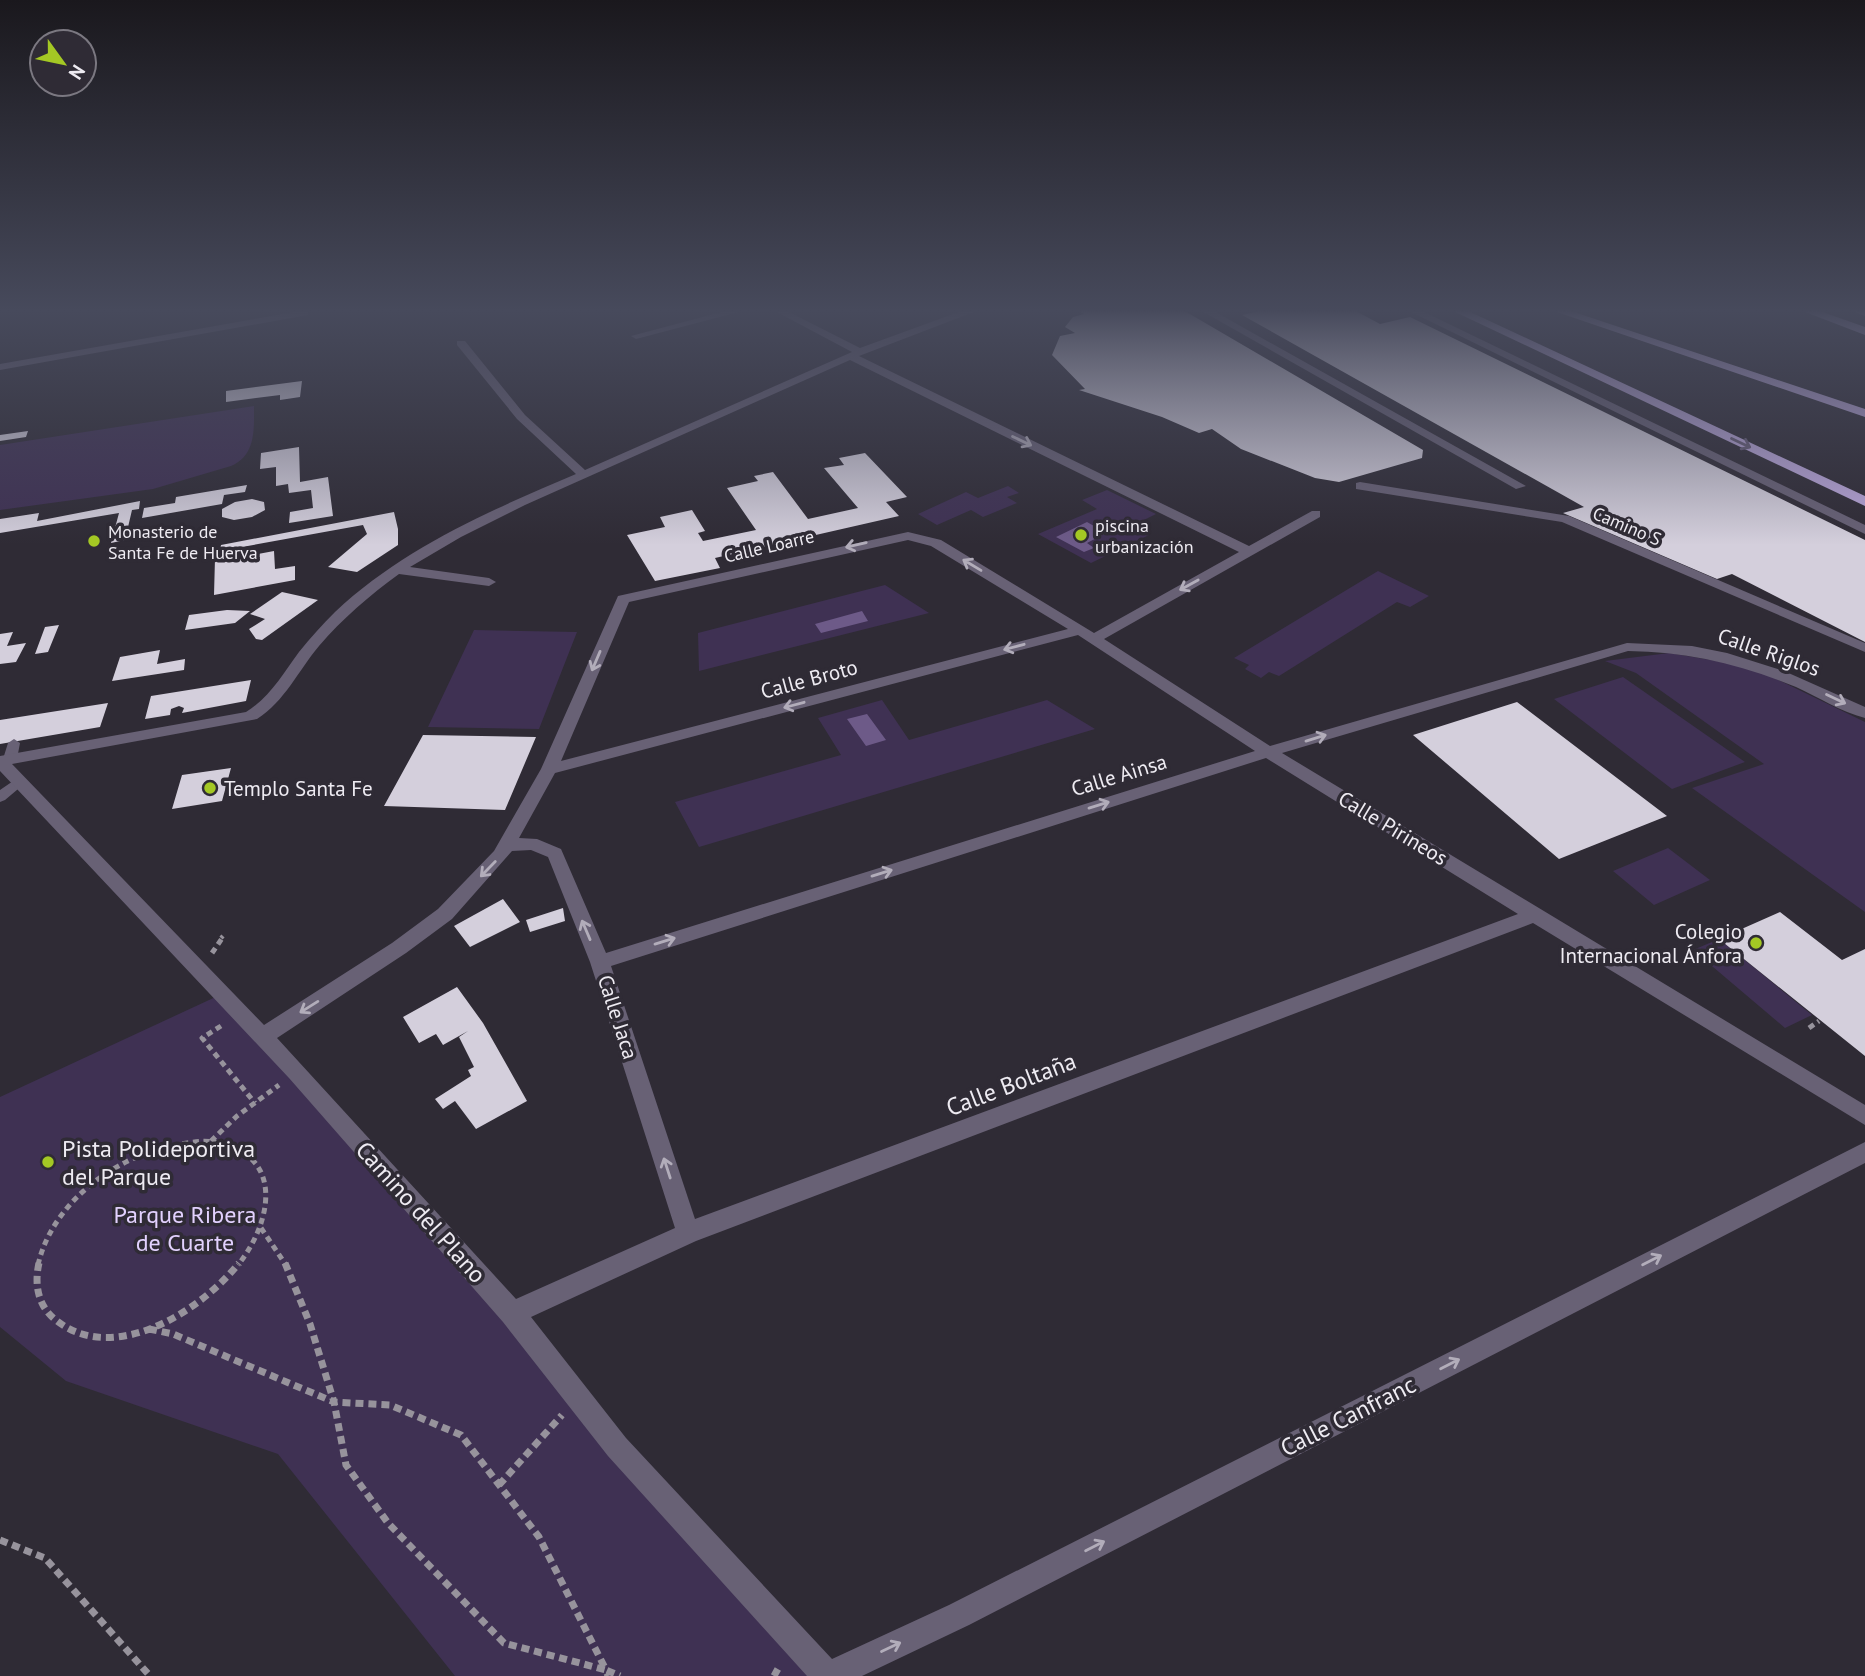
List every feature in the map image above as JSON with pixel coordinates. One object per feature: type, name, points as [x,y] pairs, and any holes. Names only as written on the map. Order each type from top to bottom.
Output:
[{"type":"highway","points":[[1623,388],[1865,502]]},
{"type":"highway","points":[[1789,388],[1865,414]]},
{"type":"street","points":[[497,388],[521,417],[584,475]]},
{"type":"street","points":[[6,756],[251,716],[269,704],[314,643],[351,606],[398,570],[475,527],[584,475],[779,388]]},
{"type":"street","points":[[924,388],[1248,551]]},
{"type":"street","points":[[1345,388],[1520,486]]},
{"type":"street","points":[[1573,388],[1865,530]]},
{"type":"street","name":"Camino S","points":[[1360,486],[1565,519],[1865,648]]},
{"type":"street","name":"Calle Broto","points":[[549,769],[1086,634],[1316,513]]},
{"type":"street","name":"Calle Loarre","points":[[549,769],[623,599],[890,538],[923,538]]},
{"type":"street","name":"Calle Pirineos","points":[[923,538],[936,543],[1086,634],[1268,752],[1865,1116]]},
{"type":"street","points":[[398,570],[489,582]]},
{"type":"street","name":"Calle Ainsa","points":[[600,962],[1268,752],[1607,652],[1628,647],[1655,646]]},
{"type":"street","name":"Calle Riglos","points":[[1655,646],[1718,654],[1751,663],[1865,713]]},
{"type":"street","name":"Camino del Plano","points":[[6,756],[19,781],[296,1072],[512,1313],[617,1447],[828,1676]]},
{"type":"street","points":[[261,1038],[400,948],[444,914],[501,855],[549,769]]},
{"type":"street","name":"Calle Jaca","points":[[506,846],[523,842],[539,844],[555,853],[600,962],[688,1233]]},
{"type":"street","name":"Calle Boltaña","points":[[512,1313],[688,1233],[1534,915]]},
{"type":"street","name":"Calle Canfranc","points":[[828,1676],[959,1615],[1865,1152]]},
{"type":"lane","points":[[0,797],[19,781]]},
{"type":"path","points":[[1809,1028],[1819,1021]]},
{"type":"path","points":[[211,1141],[237,1116],[296,1072]]},
{"type":"path","points":[[211,1141],[235,1147],[254,1160],[264,1178],[267,1202],[261,1228],[244,1258],[219,1287],[186,1311],[149,1329],[109,1337],[75,1333],[49,1318],[36,1293],[38,1263],[51,1231],[75,1200],[107,1174],[142,1154],[178,1143],[211,1141]]},
{"type":"path","points":[[261,1228],[284,1261],[310,1324],[334,1402],[346,1465],[388,1523],[504,1643],[620,1676]]},
{"type":"path","points":[[149,1329],[173,1334],[334,1402],[390,1405],[461,1435],[539,1537],[607,1673]]},
{"type":"path","points":[[499,1485],[578,1399]]},
{"type":"path","points":[[0,1539],[45,1558],[150,1676]]},
{"type":"green space","points":[[254,406],[253,433],[249,449],[231,466],[153,489],[0,510],[0,445]]},
{"type":"green space","points":[[1008,486],[1019,493],[1007,497],[1017,503],[983,517],[971,510],[937,525],[918,514],[966,492],[978,498]]},
{"type":"green space","points":[[1107,490],[1156,514],[1132,526],[1149,535],[1091,563],[1038,534],[1097,509],[1082,500]]},
{"type":"green space","points":[[1378,571],[1429,596],[1410,607],[1397,602],[1279,676],[1269,672],[1261,678],[1245,669],[1249,665],[1234,658]]},
{"type":"green space","points":[[885,585],[929,613],[699,671],[698,633]]},
{"type":"green space","points":[[474,630],[577,632],[539,729],[428,727]]},
{"type":"green space","points":[[1669,653],[1735,664],[1768,675],[1865,722],[1865,912],[1692,788],[1764,764],[1636,673],[1605,661]]},
{"type":"green space","points":[[1623,677],[1745,762],[1672,789],[1554,699]]},
{"type":"green space","points":[[882,700],[909,740],[1047,700],[1095,729],[699,847],[675,802],[841,755],[818,718]]},
{"type":"green space","points":[[1668,848],[1710,880],[1654,905],[1613,871]]},
{"type":"green space","points":[[1719,939],[1812,1015],[1785,1028],[1693,950]]},
{"type":"green space","name":"Parque Ribera de Cuarte","points":[[222,994],[827,1676],[455,1676],[278,1454],[66,1381],[0,1327],[0,1097]]},
{"type":"shaded area","name":"piscina urbanización","points":[[1087,522],[1106,533],[1087,543],[1094,548],[1084,552],[1056,537]]},
{"type":"shaded area","points":[[862,611],[868,621],[821,633],[815,624]]},
{"type":"shaded area","points":[[867,714],[886,740],[866,746],[847,719]]},
{"type":"building","points":[[301,388],[300,397],[280,400],[280,395],[226,402],[226,391]]},
{"type":"building","points":[[1317,388],[1423,450],[1422,458],[1339,482],[1315,478],[1241,449],[1212,429],[1199,433],[1162,417],[1079,390]]},
{"type":"building","points":[[1372,388],[1555,388],[1865,540],[1865,642],[1732,574],[1717,579],[1563,513],[1584,507]]},
{"type":"building","points":[[28,431],[26,437],[0,441],[0,435]]},
{"type":"building","points":[[299,447],[300,482],[328,477],[333,516],[289,523],[290,512],[313,508],[311,490],[289,493],[288,484],[276,486],[276,467],[260,469],[261,453]]},
{"type":"building","points":[[865,453],[907,497],[886,502],[899,516],[715,558],[720,568],[655,581],[627,535],[665,527],[660,517],[692,510],[705,531],[698,533],[703,541],[756,530],[727,488],[758,481],[754,476],[773,472],[808,519],[858,508],[824,468],[844,465],[839,458]]},
{"type":"building","points":[[247,485],[245,492],[224,495],[222,504],[142,518],[144,508],[175,503],[176,497]]},
{"type":"building","points":[[252,499],[264,502],[265,510],[252,517],[234,520],[222,517],[222,509],[235,502]]},
{"type":"building","points":[[140,501],[139,509],[132,510],[125,540],[111,543],[119,513],[0,533],[0,519],[39,513],[37,521]]},
{"type":"building","points":[[394,512],[398,545],[357,572],[328,567],[367,534],[363,525],[220,551],[221,545]]},
{"type":"building","points":[[274,551],[275,569],[295,566],[295,580],[214,595],[215,558],[236,554],[237,558]]},
{"type":"building","points":[[282,592],[318,600],[262,640],[256,639],[249,629],[265,619],[250,614]]},
{"type":"building","points":[[227,610],[250,611],[235,623],[185,630],[189,615]]},
{"type":"building","points":[[59,625],[48,652],[35,654],[45,627]]},
{"type":"building","points":[[13,632],[7,646],[26,643],[16,662],[0,664],[0,634]]},
{"type":"building","points":[[160,650],[157,664],[185,659],[184,670],[112,681],[120,657]]},
{"type":"building","points":[[251,680],[246,701],[182,713],[184,708],[179,706],[171,709],[170,715],[145,719],[151,696]]},
{"type":"building","points":[[1517,702],[1667,816],[1559,859],[1413,735]]},
{"type":"building","points":[[108,703],[100,727],[0,744],[0,720]]},
{"type":"building","points":[[423,735],[536,737],[505,810],[384,806]]},
{"type":"building","points":[[231,768],[222,801],[172,809],[182,775]]},
{"type":"building","points":[[503,899],[520,922],[470,947],[454,926]]},
{"type":"building","points":[[563,908],[565,921],[530,932],[526,920]]},
{"type":"building","points":[[1780,912],[1842,960],[1865,949],[1865,1056],[1719,939]]},
{"type":"building","points":[[457,987],[483,1023],[527,1101],[476,1129],[455,1101],[443,1109],[435,1099],[471,1076],[468,1070],[474,1067],[459,1037],[468,1031],[443,1045],[436,1034],[419,1043],[403,1017]]},
{"type":"place","name":"piscina urbanización","points":[[1081,535]]},
{"type":"place","name":"Monasterio de Santa Fe de Huerva","points":[[94,541]]},
{"type":"place","name":"Templo Santa Fe","points":[[210,788]]},
{"type":"place","name":"Colegio Internacional Ánfora","points":[[1756,943]]},
{"type":"place","name":"Pista Polideportiva del Parque","points":[[48,1162]]}]
